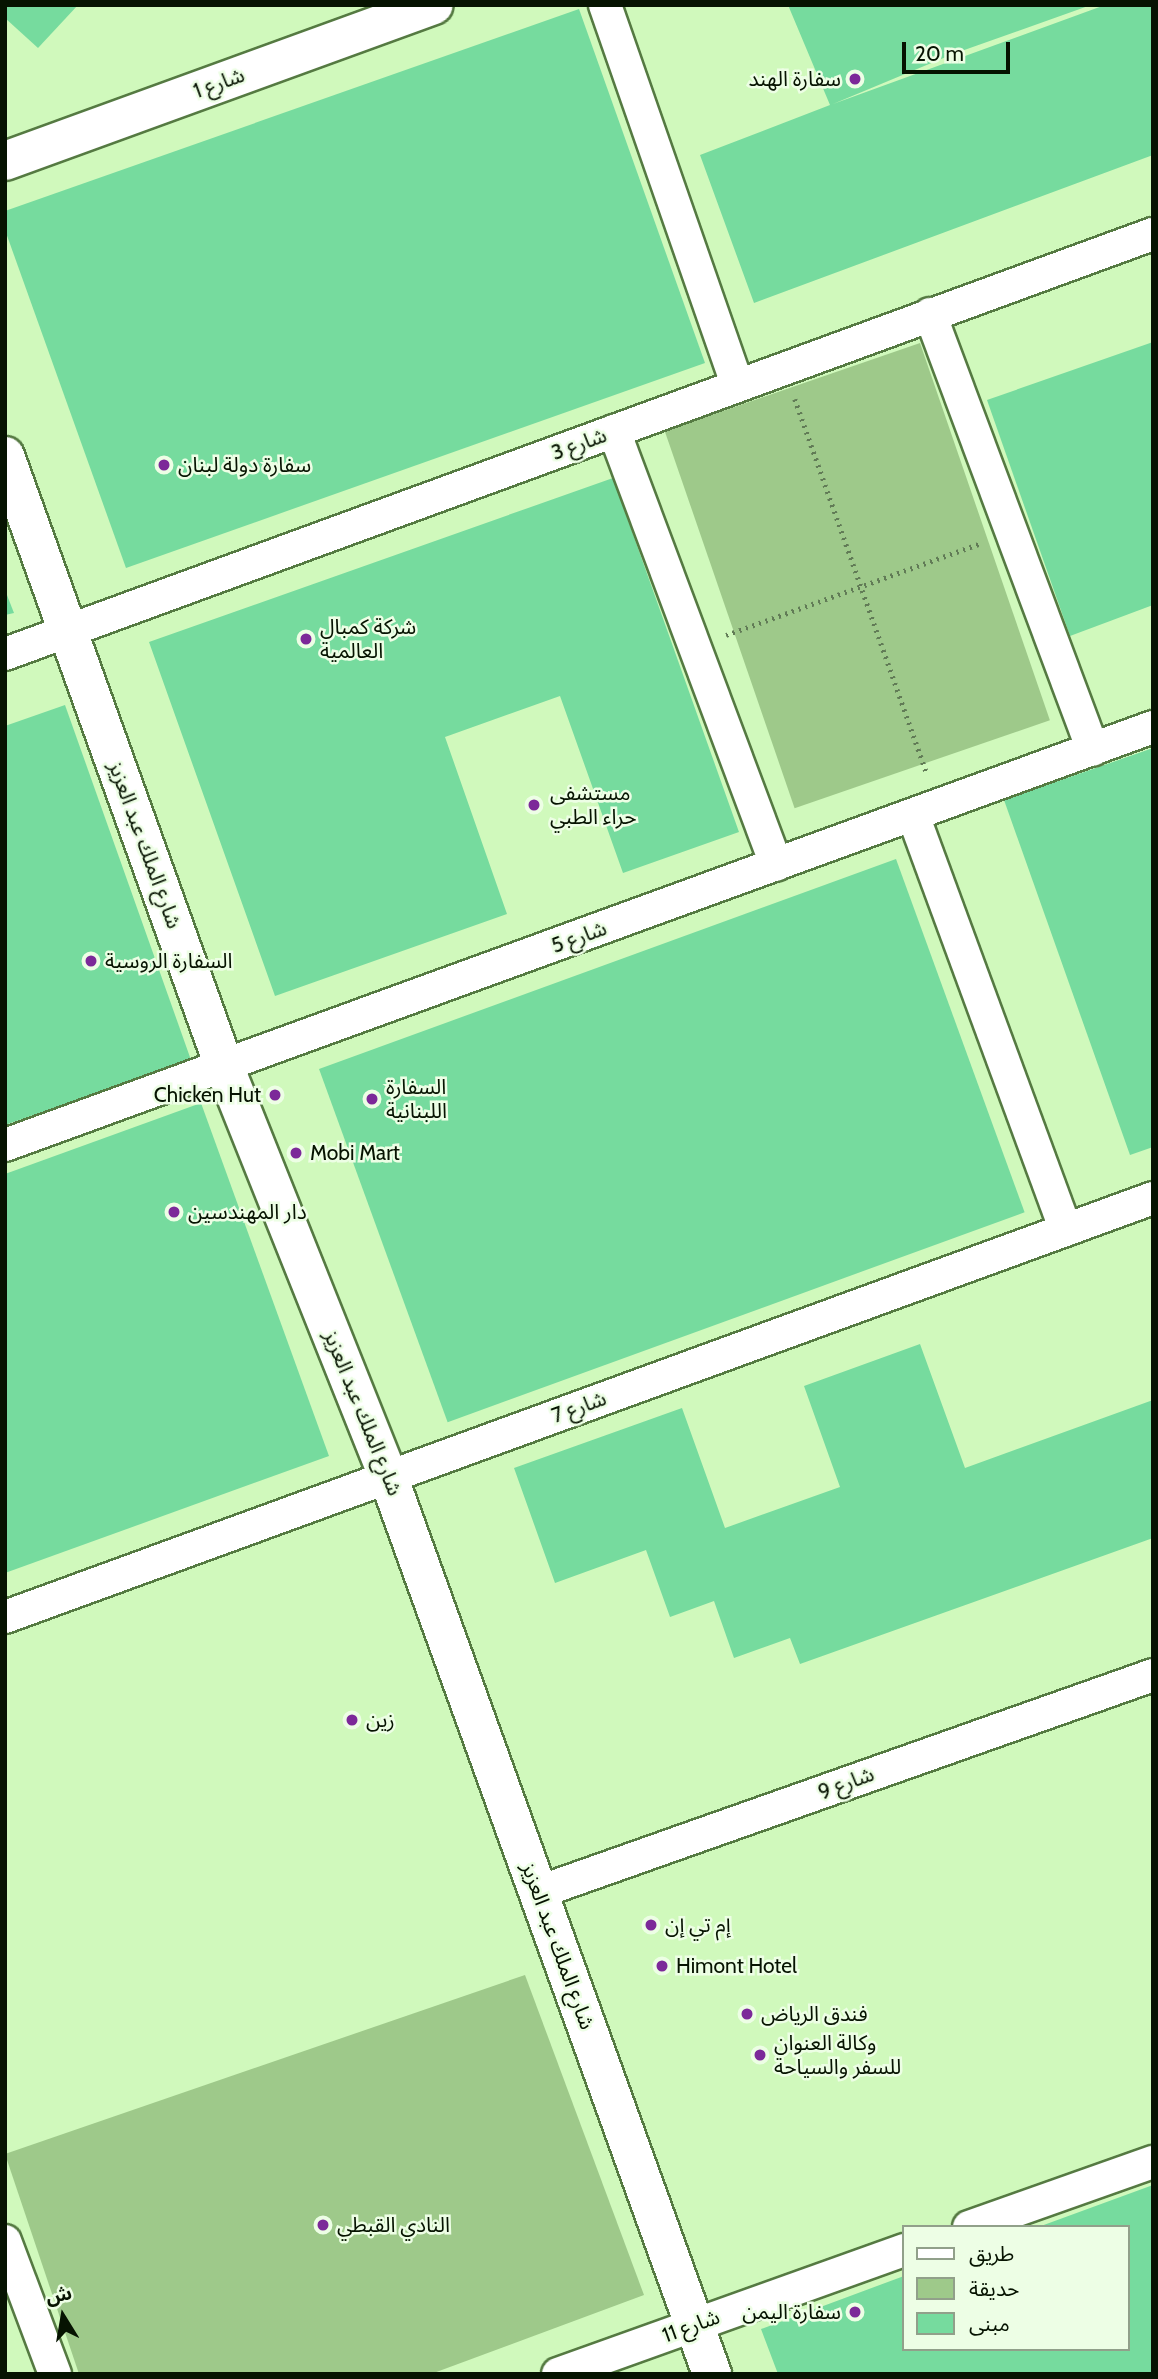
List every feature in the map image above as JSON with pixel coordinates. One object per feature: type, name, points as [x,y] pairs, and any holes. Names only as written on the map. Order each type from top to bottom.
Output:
[{"type":"street","name":"شارع 1","points":[[5,161],[434,5]]},
{"type":"street","points":[[605,5],[737,383]]},
{"type":"street","name":"شارع 3","points":[[5,654],[614,431],[737,383],[784,369],[1153,234]]},
{"type":"street","points":[[930,314],[1093,750]]},
{"type":"street","points":[[614,431],[776,865]]},
{"type":"street","name":"شارع الملك عبد العزيز","points":[[5,456],[224,1066],[388,1476],[712,2374]]},
{"type":"street","name":"شارع 5","points":[[5,1145],[1153,727]]},
{"type":"street","points":[[926,810],[1066,1230]]},
{"type":"street","name":"شارع 7","points":[[5,1617],[1153,1198]]},
{"type":"street","name":"شارع 9","points":[[539,1892],[1153,1675]]},
{"type":"street","points":[[976,2225],[1153,2162]]},
{"type":"street","points":[[5,2241],[55,2374]]},
{"type":"street","name":"شارع 11","points":[[558,2374],[902,2251]]},
{"type":"path","points":[[784,369],[858,587],[926,810]]},
{"type":"path","points":[[695,646],[1011,532]]},
{"type":"green space","points":[[920,343],[1050,720],[795,808],[665,431]]},
{"type":"green space","name":"النادي القبطي","points":[[525,1975],[644,2295],[431,2374],[79,2374],[5,2154]]},
{"type":"building","points":[[5,5],[78,5],[38,48],[5,18]]},
{"type":"building","points":[[788,5],[1091,5],[953,54],[833,104],[1105,5],[1153,5],[1153,155],[754,303],[700,155],[830,105]]},
{"type":"building","points":[[579,9],[705,363],[126,568],[5,230],[5,211]]},
{"type":"building","points":[[1153,342],[1153,605],[1070,636],[987,400]]},
{"type":"building","points":[[613,478],[739,832],[623,873],[560,696],[445,737],[507,914],[275,996],[149,642]]},
{"type":"building","points":[[5,590],[14,613],[5,615]]},
{"type":"building","points":[[65,705],[191,1060],[5,1125],[5,726]]},
{"type":"building","points":[[1153,748],[1153,1147],[1130,1155],[1004,800]]},
{"type":"building","points":[[896,859],[1025,1212],[448,1422],[319,1069]]},
{"type":"building","points":[[201,1103],[329,1456],[5,1573],[5,1174]]},
{"type":"building","points":[[920,1344],[965,1468],[1153,1400],[1153,1538],[800,1664],[790,1638],[734,1658],[714,1601],[670,1617],[646,1550],[555,1583],[514,1468],[682,1408],[725,1528],[840,1487],[804,1386]]},
{"type":"building","points":[[1153,2185],[1153,2374],[778,2374],[761,2329],[902,2277],[902,2351],[1130,2351],[1130,2225],[1044,2225]]},
{"type":"place","name":"سفارة الهند","points":[[855,79]]},
{"type":"place","name":"سفارة دولة لبنان","points":[[164,465]]},
{"type":"place","name":"شركة كمبال العالمية","points":[[306,639]]},
{"type":"place","name":"مستشفى حراء الطبي","points":[[534,805]]},
{"type":"place","name":"السفارة الروسية","points":[[91,961]]},
{"type":"place","name":"Chicken Hut","points":[[275,1095]]},
{"type":"place","name":"السفارة اللبنانية","points":[[372,1099]]},
{"type":"place","name":"Mobi Mart","points":[[296,1153]]},
{"type":"place","name":"دار المهندسين","points":[[174,1212]]},
{"type":"place","name":"زين","points":[[352,1720]]},
{"type":"place","name":"إم تي إن","points":[[651,1925]]},
{"type":"place","name":"Himont Hotel","points":[[662,1966]]},
{"type":"place","name":"فندق الرياض","points":[[747,2014]]},
{"type":"place","name":"وكالة العنوان للسفر والسياحة","points":[[760,2055]]},
{"type":"place","name":"النادي القبطي","points":[[323,2225]]},
{"type":"place","name":"سفارة اليمن","points":[[855,2312]]}]
